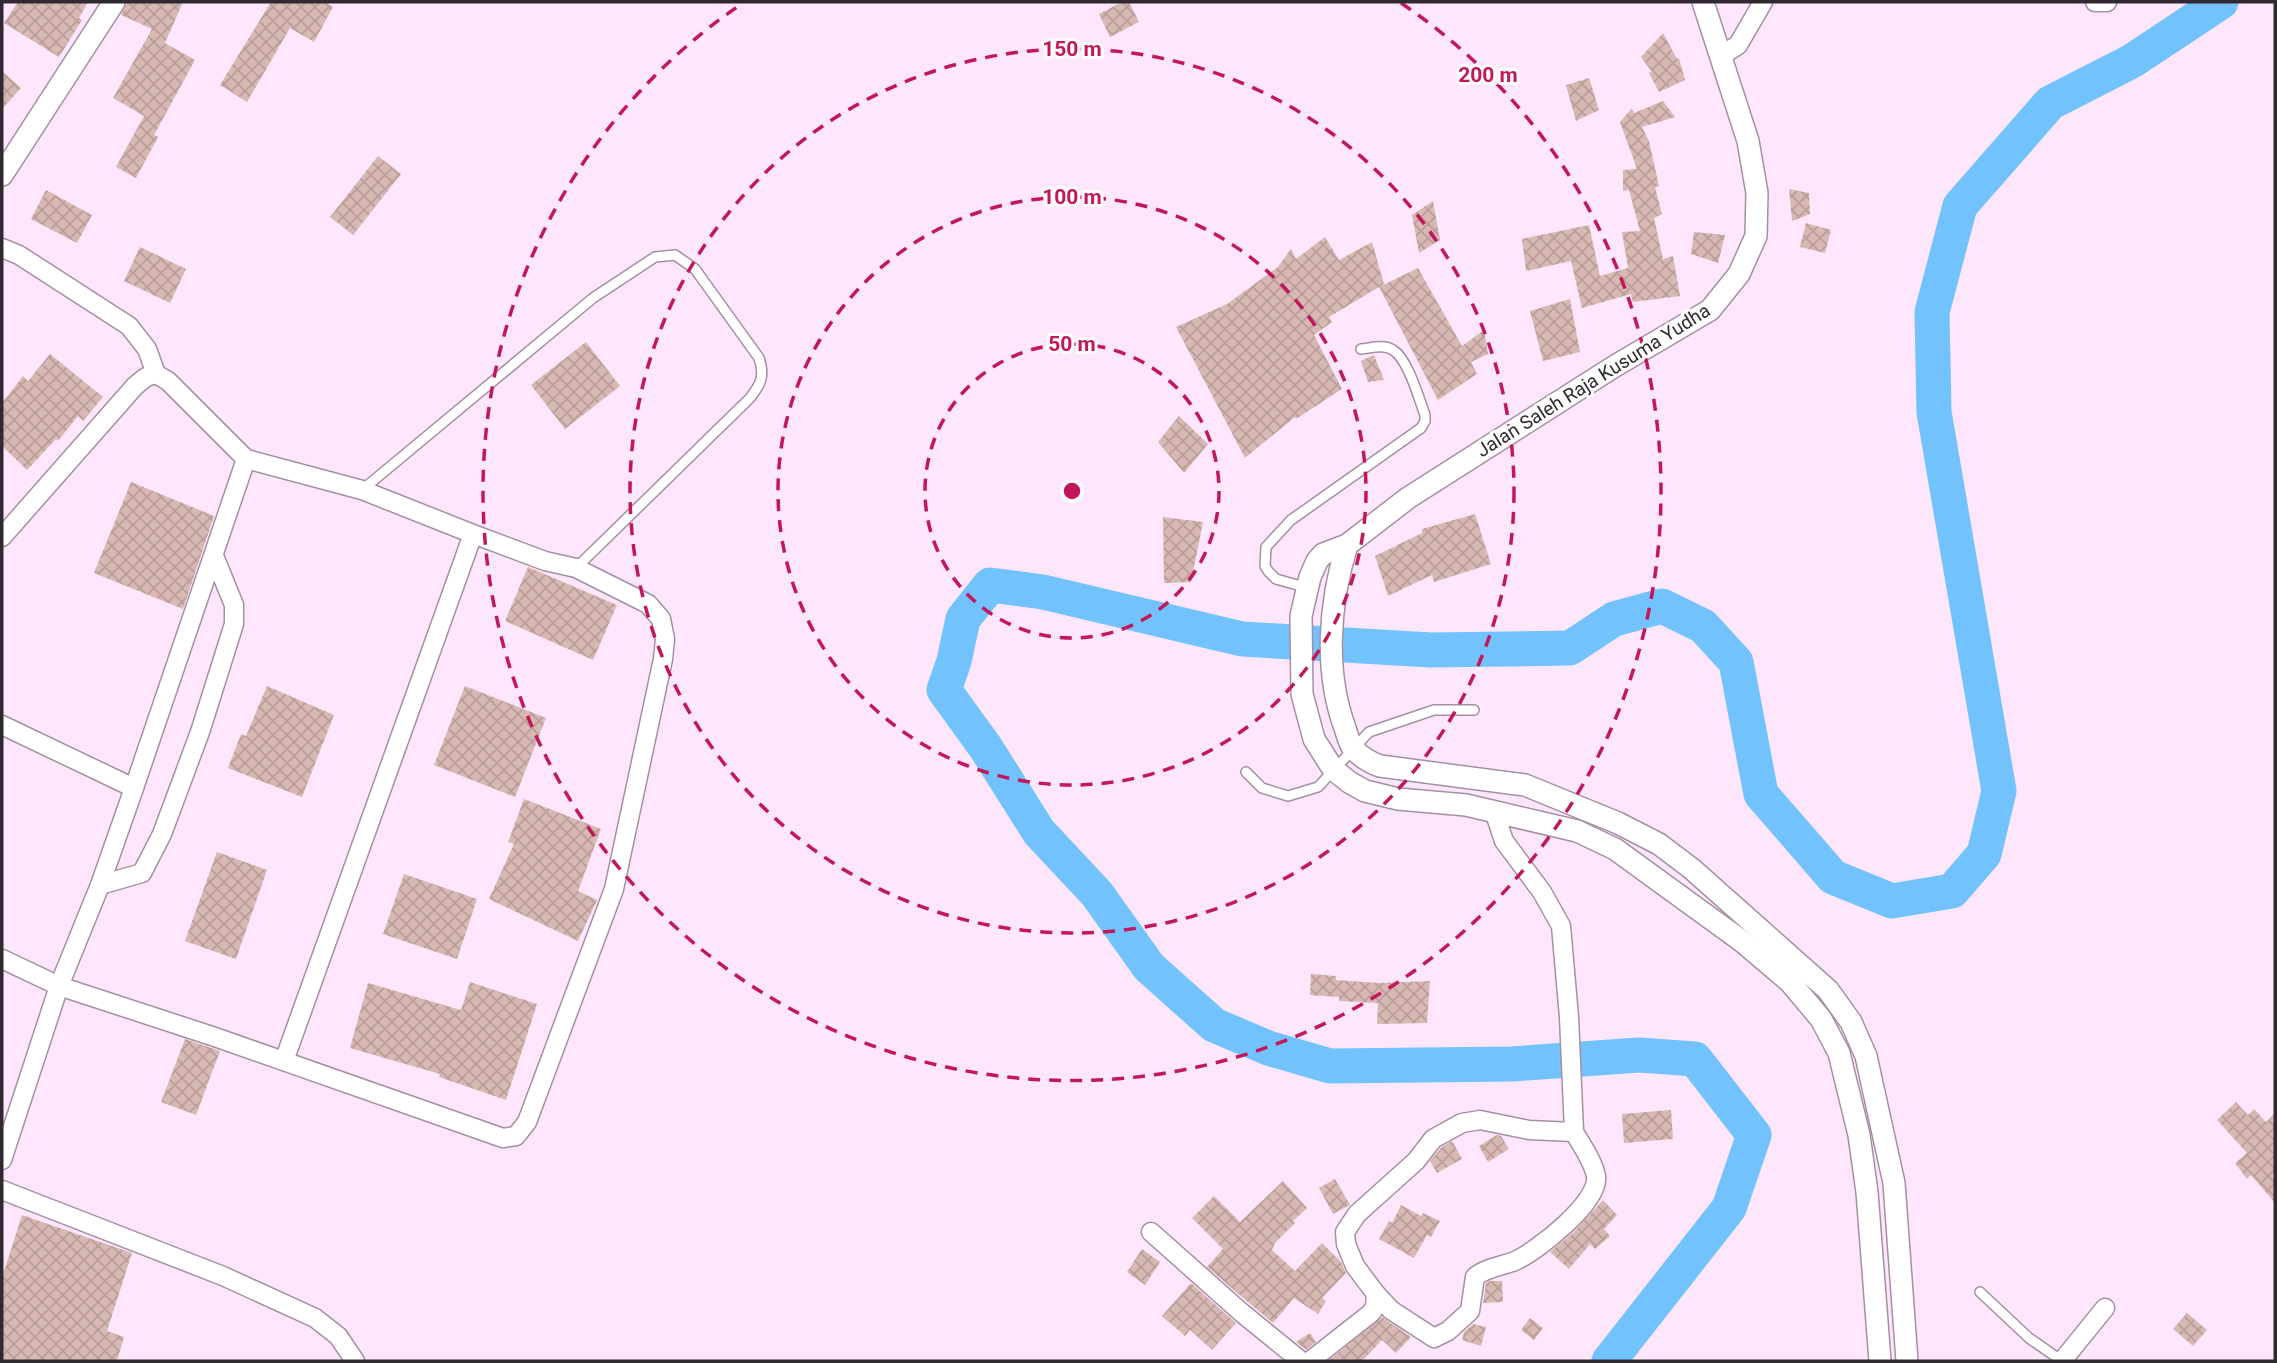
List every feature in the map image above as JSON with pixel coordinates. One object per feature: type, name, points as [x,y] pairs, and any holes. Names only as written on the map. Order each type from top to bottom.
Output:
[{"type":"street","points":[[2,175],[114,2]]},
{"type":"street","name":"Jalan Saleh Raja Kusuma Yudha","points":[[1703,2],[1748,141],[1757,193],[1756,236],[1739,274],[1710,310],[1615,366],[1418,491],[1346,545],[1323,554],[1317,561],[1301,616],[1302,694],[1314,739],[1333,769],[1349,782],[1365,791],[1398,799],[1466,805],[1577,831],[1615,849],[1744,943],[1790,982],[1821,1019],[1839,1053],[1859,1135],[1867,1192],[1880,1361]]},
{"type":"street","points":[[1722,55],[1738,45],[1763,2]]},
{"type":"street","points":[[2095,2],[2107,2]]},
{"type":"street","points":[[2,248],[19,254],[129,326],[147,349],[156,374],[169,381],[246,459],[362,490],[545,561],[576,568],[648,604],[661,619],[665,639],[614,889],[527,1122],[516,1136],[503,1138],[59,986],[2,959]]},
{"type":"street","points":[[2,537],[135,386],[146,377],[156,374]]},
{"type":"street","points":[[2,1160],[59,986],[100,885],[246,459]]},
{"type":"street","points":[[284,1061],[473,534]]},
{"type":"street","points":[[1346,545],[1338,573],[1332,626],[1334,688],[1352,748],[1371,763],[1380,766],[1525,785],[1618,822],[1659,844],[1692,869],[1828,990],[1851,1022],[1866,1056],[1891,1170],[1907,1361]]},
{"type":"street","points":[[100,885],[142,873],[162,834],[200,732],[234,624],[234,606],[214,556]]},
{"type":"street","points":[[2,725],[134,788]]},
{"type":"street","points":[[1494,811],[1504,841],[1542,892],[1561,926],[1569,1017],[1574,1132],[1591,1162],[1596,1177],[1595,1188],[1588,1200],[1561,1227],[1529,1253],[1475,1277],[1470,1311],[1448,1331],[1434,1338],[1391,1310],[1355,1266],[1346,1244],[1345,1232],[1357,1214],[1416,1161],[1433,1139],[1462,1123],[1480,1121],[1529,1130],[1574,1132]]},
{"type":"street","points":[[2,1189],[222,1276],[315,1318],[338,1336],[355,1361]]},
{"type":"street","points":[[1151,1232],[1301,1361]]},
{"type":"street","points":[[1310,1361],[1371,1313],[1375,1307],[1376,1294]]},
{"type":"street","points":[[2062,1361],[2105,1308]]},
{"type":"lane","points":[[362,490],[593,298],[655,257],[675,255],[695,269],[760,358],[763,368],[762,382],[750,398],[576,568]]},
{"type":"lane","points":[[1308,587],[1276,579],[1265,565],[1266,547],[1291,520],[1421,428],[1425,421],[1403,359],[1393,349],[1360,349]]},
{"type":"lane","points":[[1246,772],[1262,788],[1288,796],[1318,787],[1369,732],[1434,710],[1474,710]]},
{"type":"lane","points":[[1980,1292],[2029,1338],[2062,1361]]},
{"type":"building","points":[[18,2],[88,2],[79,18],[82,20],[59,57],[4,23]]},
{"type":"building","points":[[127,2],[183,2],[165,43],[195,60],[154,135],[158,137],[136,178],[116,167],[144,116],[113,98],[152,29],[121,15]]},
{"type":"building","points":[[271,2],[325,2],[333,7],[314,42],[290,28],[247,102],[220,85]]},
{"type":"building","points":[[1122,2],[1129,2],[1139,22],[1110,37],[1099,14]]},
{"type":"building","points":[[1663,33],[1677,59],[1679,58],[1685,80],[1659,92],[1649,73],[1652,72],[1641,57]]},
{"type":"building","points":[[2,71],[21,88],[2,109]]},
{"type":"building","points":[[1589,78],[1599,110],[1576,121],[1566,85]]},
{"type":"building","points":[[1663,101],[1675,117],[1642,127],[1649,141],[1659,186],[1655,187],[1662,214],[1654,218],[1663,259],[1673,256],[1680,296],[1633,302],[1631,294],[1582,308],[1571,261],[1526,271],[1522,239],[1589,225],[1600,276],[1628,268],[1622,232],[1640,231],[1629,190],[1623,191],[1623,170],[1637,169],[1620,122],[1632,108],[1634,113]]},
{"type":"building","points":[[378,156],[401,174],[353,235],[330,217]]},
{"type":"building","points":[[1789,189],[1809,193],[1810,214],[1792,221]]},
{"type":"building","points":[[46,190],[92,215],[77,243],[31,219]]},
{"type":"building","points":[[1433,201],[1440,240],[1419,253],[1412,215]]},
{"type":"building","points":[[1806,223],[1831,230],[1825,253],[1800,247]]},
{"type":"building","points":[[1694,232],[1725,235],[1718,263],[1691,254]]},
{"type":"building","points":[[1325,237],[1339,260],[1372,242],[1384,284],[1329,317],[1332,322],[1314,335],[1342,389],[1296,419],[1295,417],[1245,458],[1176,327],[1227,304],[1278,267],[1291,249],[1296,259]]},
{"type":"building","points":[[140,247],[186,269],[170,303],[124,281]]},
{"type":"building","points":[[1418,268],[1462,346],[1484,330],[1488,354],[1471,362],[1477,374],[1438,400],[1379,287]]},
{"type":"building","points":[[1570,299],[1580,352],[1543,361],[1530,311]]},
{"type":"building","points":[[586,342],[620,386],[565,429],[531,385]]},
{"type":"building","points":[[50,354],[103,397],[83,421],[78,416],[58,441],[56,439],[27,470],[2,446],[2,403],[23,376],[28,381]]},
{"type":"building","points":[[1374,355],[1384,380],[1368,382],[1361,361]]},
{"type":"building","points":[[1179,416],[1208,444],[1184,473],[1158,442]]},
{"type":"building","points":[[131,482],[214,516],[183,609],[94,573]]},
{"type":"building","points":[[1475,514],[1491,564],[1434,582],[1432,575],[1388,596],[1375,556],[1422,533],[1422,529]]},
{"type":"building","points":[[1163,517],[1203,522],[1191,582],[1164,583]]},
{"type":"building","points":[[528,567],[617,605],[593,660],[505,621]]},
{"type":"building","points":[[267,686],[334,715],[302,797],[228,768],[241,734],[246,736]]},
{"type":"building","points":[[465,686],[546,718],[515,797],[434,765]]},
{"type":"building","points":[[524,799],[601,829],[578,891],[597,900],[578,941],[489,899],[514,844],[508,842]]},
{"type":"building","points":[[217,852],[267,870],[236,959],[185,941]]},
{"type":"building","points":[[404,874],[477,899],[457,959],[383,934]]},
{"type":"building","points":[[1311,974],[1336,976],[1336,980],[1379,983],[1430,981],[1427,1023],[1377,1024],[1378,1003],[1339,1001],[1339,997],[1310,995]]},
{"type":"building","points":[[470,982],[537,1004],[506,1100],[439,1077],[440,1074],[350,1048],[368,983],[461,1010]]},
{"type":"building","points":[[185,1039],[220,1051],[196,1115],[161,1102]]},
{"type":"building","points":[[2236,1102],[2248,1115],[2254,1109],[2266,1122],[2275,1113],[2275,1203],[2251,1175],[2247,1179],[2235,1163],[2247,1153],[2217,1120]]},
{"type":"building","points":[[1671,1110],[1673,1139],[1624,1143],[1622,1114]]},
{"type":"building","points":[[1497,1135],[1501,1136],[1509,1149],[1488,1162],[1479,1146]]},
{"type":"building","points":[[1452,1141],[1462,1159],[1437,1173],[1430,1161],[1441,1148]]},
{"type":"building","points":[[1335,1179],[1350,1205],[1333,1214],[1319,1188]]},
{"type":"building","points":[[1283,1181],[1307,1208],[1293,1221],[1295,1223],[1275,1243],[1272,1250],[1295,1271],[1322,1243],[1341,1262],[1346,1273],[1322,1298],[1326,1301],[1318,1314],[1294,1298],[1273,1323],[1207,1267],[1223,1249],[1192,1218],[1214,1196],[1240,1222]]},
{"type":"building","points":[[1603,1200],[1617,1215],[1604,1229],[1610,1236],[1595,1249],[1590,1244],[1569,1269],[1550,1252],[1573,1233]]},
{"type":"building","points":[[1401,1205],[1421,1216],[1423,1213],[1440,1221],[1431,1237],[1427,1235],[1414,1258],[1379,1239],[1389,1221],[1392,1223]]},
{"type":"building","points":[[22,1215],[132,1253],[107,1331],[124,1337],[117,1361],[2,1361],[2,1278]]},
{"type":"building","points":[[1142,1249],[1160,1262],[1145,1285],[1127,1272]]},
{"type":"building","points":[[1502,1281],[1503,1302],[1483,1303],[1486,1283]]},
{"type":"building","points":[[1190,1284],[1236,1323],[1212,1350],[1190,1330],[1185,1336],[1162,1316]]},
{"type":"building","points":[[2187,1313],[2207,1330],[2193,1346],[2173,1329]]},
{"type":"building","points":[[1382,1317],[1411,1337],[1396,1353],[1382,1340],[1362,1361],[1328,1361]]},
{"type":"building","points":[[1530,1318],[1543,1328],[1534,1340],[1521,1330]]},
{"type":"building","points":[[1473,1324],[1486,1327],[1481,1346],[1462,1340],[1464,1332]]},
{"type":"building","points":[[1310,1333],[1316,1342],[1306,1350],[1296,1342]]},
{"type":"waterway","points":[[1609,1361],[1729,1208],[1754,1135],[1695,1059],[1639,1055],[1512,1064],[1330,1066],[1268,1048],[1214,1025],[1149,967],[1097,894],[1039,832],[986,748],[944,690],[954,661],[963,619],[990,585],[1043,592],[1242,639],[1431,650],[1570,648],[1614,619],[1662,606],[1703,626],[1736,662],[1761,794],[1833,877],[1892,901],[1952,891],[1984,854],[1999,791],[1934,412],[1932,312],[1960,206],[2050,103],[2132,61],[2221,2]]}]
